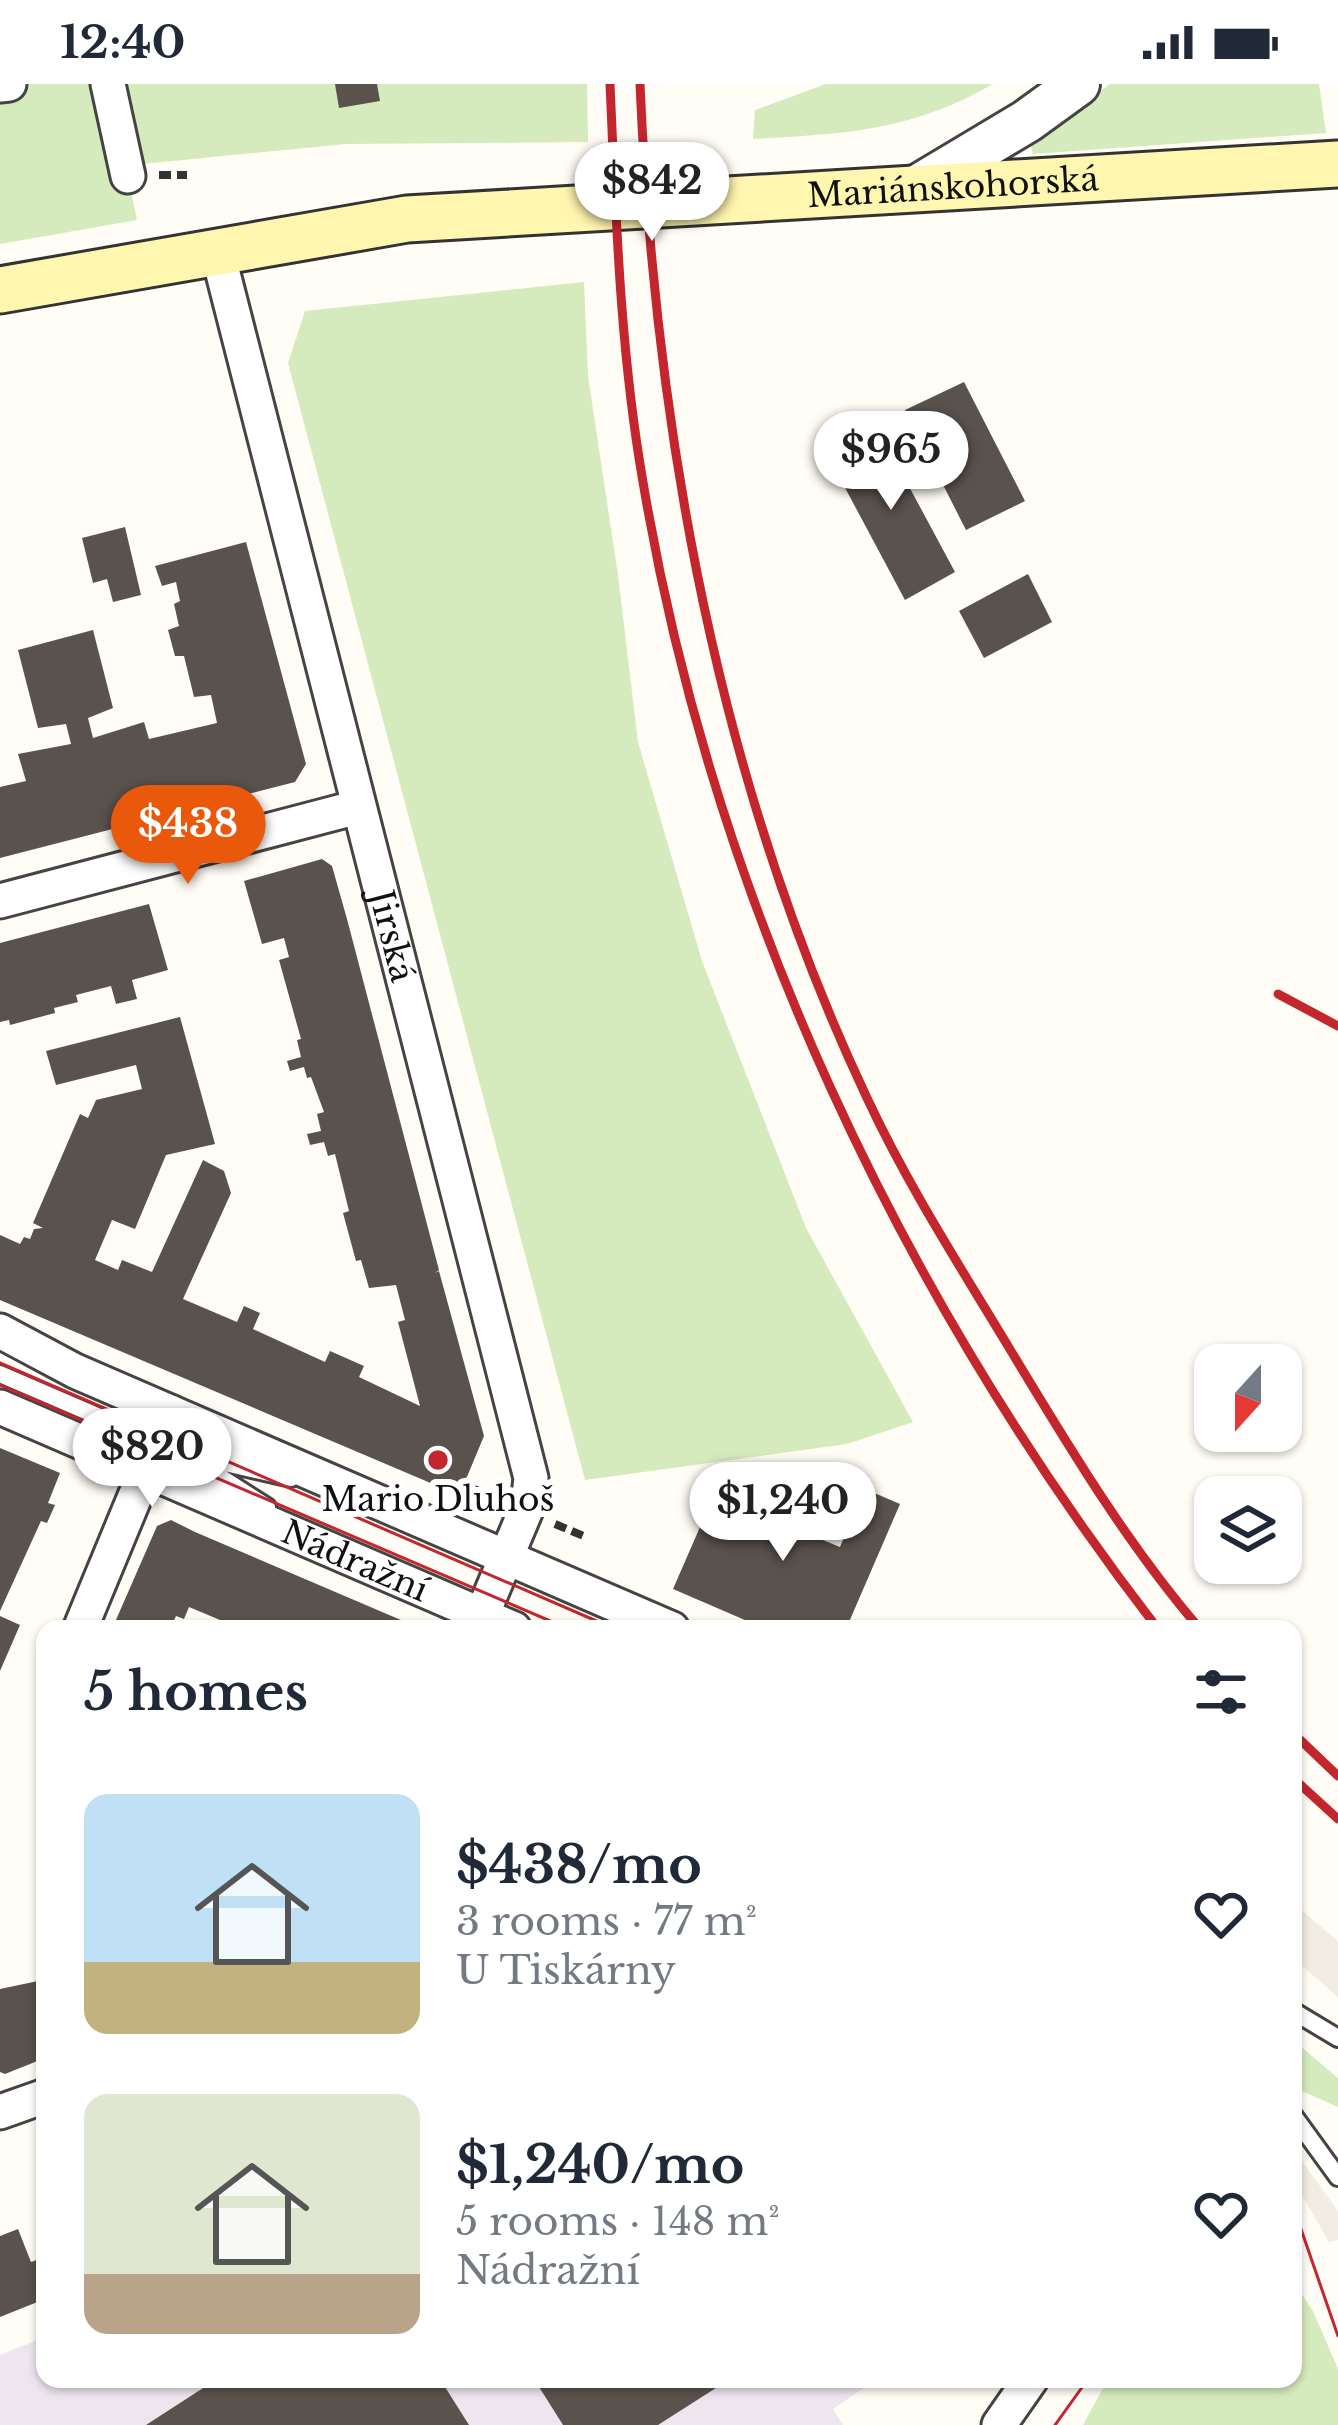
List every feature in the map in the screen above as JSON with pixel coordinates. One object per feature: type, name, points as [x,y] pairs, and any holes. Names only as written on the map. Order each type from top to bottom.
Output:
[{"type":"main road","name":"Mariánskohorská","points":[[0,290],[407,219],[1338,164]]},
{"type":"street","points":[[108,84],[128,176]]},
{"type":"street","points":[[915,188],[1027,121],[1078,84]]},
{"type":"street","name":"Jirská","points":[[217,250],[530,1478],[529,1505],[482,1615]]},
{"type":"street","points":[[0,901],[358,807]]},
{"type":"street","name":"Nádražní","points":[[0,1331],[75,1371],[163,1444],[331,1549],[493,1620]]},
{"type":"street","name":"Nádražní","points":[[0,1407],[355,1492],[651,1620]]},
{"type":"street","points":[[84,1620],[163,1444]]},
{"type":"street","points":[[0,2111],[36,2099]]},
{"type":"street","points":[[998,2425],[1025,2388]]},
{"type":"lane","points":[[0,1374],[163,1444]]},
{"type":"lane","points":[[1302,2016],[1338,2038]]},
{"type":"lane","points":[[1302,2128],[1338,2177]]},
{"type":"shaded area","points":[[1302,1911],[1338,1941],[1338,1997],[1302,1966]]},
{"type":"shaded area","points":[[1302,2161],[1338,2211],[1338,2240],[1329,2242],[1302,2195]]},
{"type":"shaded area","points":[[36,2341],[36,2388],[864,2388],[833,2409],[843,2425],[0,2425],[0,2355]]},
{"type":"green space","points":[[0,84],[108,84],[137,220],[0,244]]},
{"type":"green space","points":[[119,84],[587,84],[588,142],[346,144],[132,165]]},
{"type":"green space","points":[[826,84],[993,84],[905,121],[848,132],[753,139],[755,110]]},
{"type":"green space","points":[[1110,84],[1319,84],[1326,133],[1033,154],[1030,143]]},
{"type":"green space","points":[[584,282],[588,376],[638,742],[702,961],[806,1228],[913,1422],[847,1444],[585,1480],[288,363],[305,311]]},
{"type":"green space","points":[[1302,2048],[1338,2078],[1338,2107],[1302,2091]]},
{"type":"green space","points":[[1302,2294],[1338,2369],[1338,2425],[1083,2425],[1103,2388],[1302,2388]]},
{"type":"building","points":[[335,84],[377,84],[380,101],[339,108]]},
{"type":"building","points":[[964,382],[1025,501],[966,530],[905,410]]},
{"type":"building","points":[[877,427],[955,572],[905,600],[827,454]]},
{"type":"building","points":[[125,527],[141,595],[113,602],[107,579],[93,583],[82,538]]},
{"type":"building","points":[[246,542],[306,764],[295,782],[0,858],[0,787],[26,781],[18,754],[71,744],[66,724],[38,728],[18,650],[93,630],[113,708],[88,718],[93,738],[144,722],[149,739],[217,723],[211,695],[194,697],[184,656],[175,656],[168,630],[179,626],[176,582],[162,586],[155,566]]},
{"type":"building","points":[[1028,574],[1052,622],[984,658],[959,611]]},
{"type":"building","points":[[322,859],[332,866],[347,919],[439,1270],[435,1273],[439,1271],[484,1436],[464,1484],[447,1490],[0,1300],[0,1235],[20,1244],[24,1237],[30,1239],[34,1229],[43,1228],[33,1223],[80,1114],[88,1118],[96,1100],[142,1089],[136,1065],[56,1085],[46,1051],[180,1017],[215,1144],[166,1155],[135,1229],[112,1220],[95,1260],[118,1270],[122,1260],[152,1272],[203,1160],[224,1171],[231,1193],[183,1299],[237,1322],[244,1306],[260,1313],[253,1329],[325,1362],[330,1351],[364,1366],[359,1377],[420,1406],[398,1322],[405,1320],[396,1285],[369,1288],[343,1213],[349,1211],[335,1154],[328,1156],[324,1142],[310,1145],[307,1134],[321,1131],[317,1114],[324,1112],[304,1067],[290,1071],[287,1061],[301,1057],[297,1040],[301,1039],[279,960],[289,957],[284,938],[262,944],[244,881]]},
{"type":"building","points":[[149,904],[168,970],[132,980],[137,999],[116,1004],[111,986],[76,995],[78,1002],[54,1008],[55,1013],[10,1025],[9,1020],[0,1022],[0,943]]},
{"type":"building","points":[[0,1448],[60,1473],[48,1503],[55,1505],[47,1523],[41,1521],[0,1611]]},
{"type":"building","points":[[717,1488],[840,1547],[865,1489],[900,1504],[850,1620],[745,1620],[673,1589]]},
{"type":"building","points":[[171,1520],[401,1620],[220,1620],[189,1607],[184,1619],[116,1620],[157,1526]]},
{"type":"building","points":[[0,1616],[20,1625],[0,1671]]},
{"type":"building","points":[[36,1981],[36,2062],[5,2074],[0,2072],[0,1989]]},
{"type":"building","points":[[18,2229],[31,2262],[36,2260],[36,2303],[0,2317],[0,2236]]},
{"type":"building","points":[[203,2388],[446,2388],[469,2425],[146,2425]]},
{"type":"building","points":[[540,2388],[716,2388],[658,2425],[563,2425]]},
{"type":"tram line","points":[[0,1363],[594,1620]]},
{"type":"tram line","points":[[0,1385],[548,1620]]},
{"type":"tram line","points":[[1302,2232],[1338,2336]]},
{"type":"tram line","points":[[1055,2425],[1082,2388]]},
{"type":"railway","points":[[610,84],[624,333],[643,482],[675,637],[717,790],[769,940],[830,1087],[900,1229],[979,1368],[1065,1501],[1151,1620]]},
{"type":"railway","points":[[640,84],[661,344],[703,603],[771,855],[815,978],[867,1098],[936,1226],[1100,1494],[1193,1620]]},
{"type":"railway","points":[[1278,994],[1338,1026]]},
{"type":"railway","points":[[1302,1742],[1338,1776]]},
{"type":"railway","points":[[1302,1786],[1338,1819]]},
{"type":"place","name":"Mario Dluhoš","points":[[438,1460]]}]
